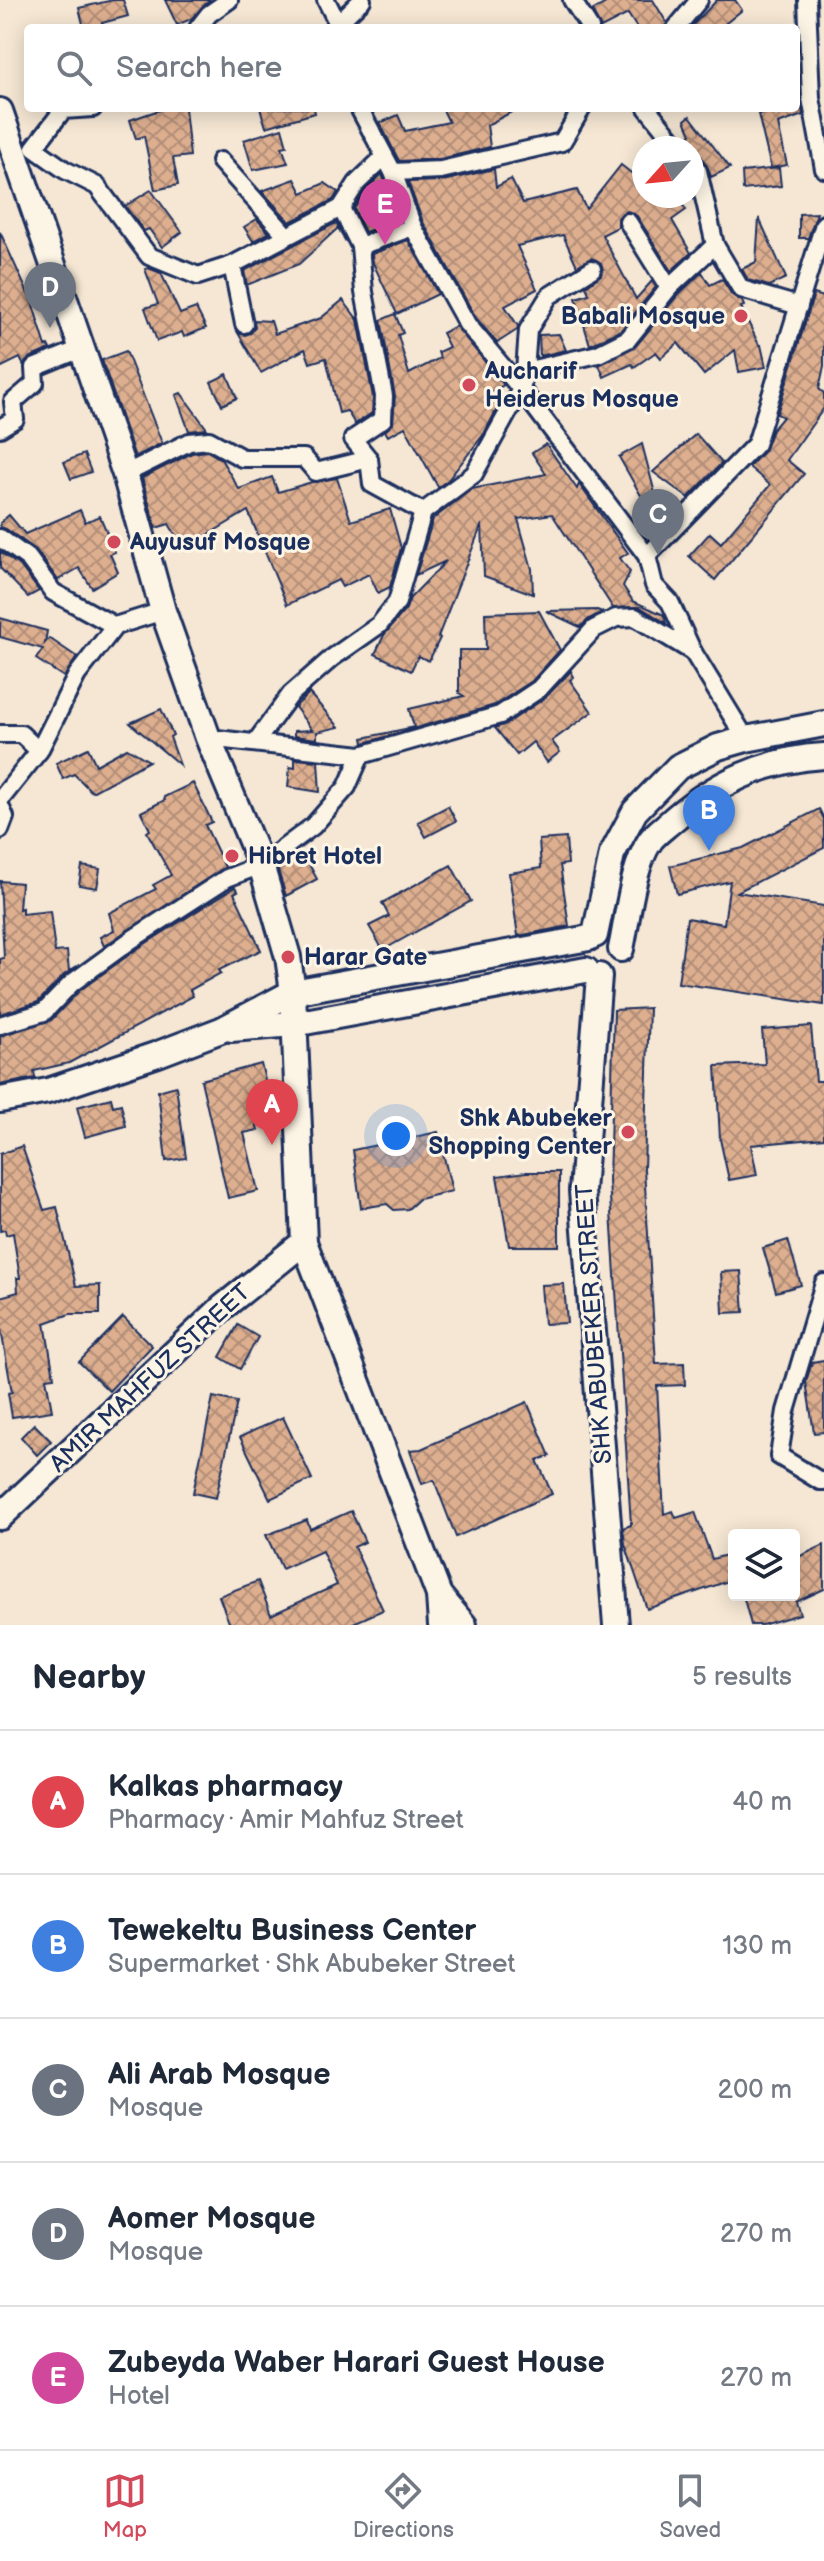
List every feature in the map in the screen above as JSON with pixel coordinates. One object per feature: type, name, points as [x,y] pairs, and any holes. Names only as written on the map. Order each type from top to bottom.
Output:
[{"type":"street","points":[[201,24],[209,14],[229,0]]},
{"type":"street","points":[[326,0],[336,24]]},
{"type":"street","points":[[339,24],[362,0]]},
{"type":"street","points":[[572,0],[587,24]]},
{"type":"street","points":[[679,24],[699,0]]},
{"type":"street","points":[[807,0],[811,98],[824,169]]},
{"type":"street","points":[[0,111],[125,474],[163,611],[208,738],[261,865],[288,957],[293,992],[304,1242],[439,1595],[441,1625]]},
{"type":"street","points":[[61,112],[34,148],[65,170],[97,186],[149,256],[198,276],[232,265],[341,208],[357,183],[384,157]]},
{"type":"street","points":[[361,112],[393,172],[413,227],[467,324],[521,389],[647,556],[654,585],[670,602],[693,652],[746,739]]},
{"type":"street","points":[[393,172],[441,170],[562,142],[580,112]]},
{"type":"street","points":[[650,112],[669,136]]},
{"type":"street","points":[[220,161],[286,235]]},
{"type":"street","points":[[704,197],[715,245],[741,289],[799,306]]},
{"type":"street","points":[[341,208],[360,246],[364,292],[384,396],[383,419],[353,439],[369,459],[372,484],[423,512]]},
{"type":"street","points":[[628,222],[669,288]]},
{"type":"street","points":[[647,556],[756,444],[824,224]]},
{"type":"street","points":[[360,246],[413,227]]},
{"type":"street","points":[[525,371],[598,354],[628,339],[669,288],[715,245]]},
{"type":"street","points":[[232,265],[244,324]]},
{"type":"street","points":[[255,743],[291,694],[332,658],[379,625],[397,602],[423,512],[474,474],[521,389],[528,330],[549,296],[592,269]]},
{"type":"street","points":[[0,428],[15,419],[13,402],[35,383],[34,368],[83,348]]},
{"type":"street","points":[[125,474],[189,442],[209,440],[242,458],[304,458],[316,472],[369,459]]},
{"type":"street","points":[[0,538],[29,559],[53,592],[115,626]]},
{"type":"street","points":[[0,830],[5,817],[0,803],[39,751],[77,675],[115,626],[163,611]]},
{"type":"street","points":[[208,738],[361,755],[500,715],[539,689],[594,629],[616,618],[635,617],[693,652]]},
{"type":"street","points":[[221,1030],[294,1024],[452,994],[592,973],[612,973],[621,962],[638,870],[650,840],[705,793],[731,780],[798,758],[822,756],[822,724],[718,747],[678,767],[635,811],[612,854],[592,937],[584,943],[580,957],[592,973]]},
{"type":"street","points":[[0,734],[21,734],[39,751]]},
{"type":"street","points":[[0,1025],[44,1012],[72,983],[131,940],[227,878],[261,865],[313,826],[347,787],[361,755]]},
{"type":"street","points":[[635,811],[664,828]]},
{"type":"street","points":[[0,1100],[48,1091],[158,1054],[221,1030],[293,992],[601,934],[613,938],[621,949]]},
{"type":"street","points":[[449,963],[452,994]]},
{"type":"street","name":"SHK ABUBEKER STREET","points":[[592,973],[582,1191],[616,1625]]},
{"type":"street","name":"AMIR MAHFUZ STREET","points":[[0,1517],[223,1307],[304,1242]]},
{"type":"street","points":[[824,1283],[786,1411],[779,1456],[824,1481]]},
{"type":"street","points":[[439,1595],[464,1625]]},
{"type":"building","points":[[123,0],[128,16],[102,24],[83,24],[79,8]]},
{"type":"building","points":[[165,0],[210,0],[191,19],[177,24]]},
{"type":"building","points":[[611,0],[653,0],[667,23],[634,24],[628,14],[609,24],[599,24],[592,11]]},
{"type":"building","points":[[717,0],[735,0],[742,10],[725,24],[694,24]]},
{"type":"building","points":[[802,108],[803,115],[778,124],[787,165],[771,168],[758,114],[800,112]]},
{"type":"building","points":[[153,112],[185,112],[190,156],[173,158],[178,185],[155,190],[144,136],[136,139],[130,120]]},
{"type":"building","points":[[261,112],[315,112],[315,113],[266,127]]},
{"type":"building","points":[[444,112],[511,112],[487,125],[490,147],[440,159],[399,161],[380,123],[398,115],[405,131],[449,122]]},
{"type":"building","points":[[690,116],[730,168],[711,177],[704,161],[704,136],[689,136],[691,134],[685,120]]},
{"type":"building","points":[[282,128],[287,146],[282,147],[288,163],[253,170],[244,140]]},
{"type":"building","points":[[621,165],[632,174],[632,208],[685,208],[672,220],[691,253],[671,271],[637,216],[628,211],[622,213],[618,218],[618,227],[602,235],[636,299],[652,281],[656,287],[621,330],[590,345],[576,298],[589,294],[586,286],[601,275],[601,263],[591,258],[577,266],[563,235],[517,246],[537,289],[505,306],[518,326],[517,330],[497,343],[476,318],[423,222],[408,182],[443,181],[494,169],[496,187],[511,179],[523,203],[577,190],[586,209]]},
{"type":"building","points":[[779,168],[781,186],[743,190],[742,172]]},
{"type":"building","points":[[382,174],[399,220],[365,232],[354,209],[366,190]]},
{"type":"building","points":[[295,179],[302,193],[325,183],[338,192],[333,200],[290,222],[262,191]]},
{"type":"building","points":[[151,190],[182,232],[162,247],[149,229],[144,231],[125,206]]},
{"type":"building","points":[[817,213],[808,238],[799,238],[799,214]]},
{"type":"building","points":[[759,218],[786,278],[769,286],[748,280],[742,269],[756,262]]},
{"type":"building","points":[[257,219],[269,233],[253,241],[244,227]]},
{"type":"building","points":[[336,223],[346,242],[338,228],[299,264],[247,285],[244,271]]},
{"type":"building","points":[[0,232],[32,302],[46,346],[50,349],[29,358],[24,366],[20,358],[0,368]]},
{"type":"building","points":[[408,240],[438,294],[397,314],[373,263],[372,254]]},
{"type":"building","points":[[145,269],[161,273],[180,314],[196,308],[206,328],[184,337],[182,332],[157,341],[145,308],[158,304]]},
{"type":"building","points":[[702,272],[710,285],[722,279],[732,295],[742,301],[744,306],[741,307],[761,345],[766,367],[739,372],[735,350],[704,375],[678,343],[661,358],[656,352],[634,367],[632,364],[604,377],[599,365],[636,346],[677,296]]},
{"type":"building","points":[[814,294],[824,297],[824,366],[819,389],[824,393],[824,408],[787,460],[804,474],[715,580],[689,556],[710,533],[721,543],[770,485],[749,467],[764,451],[772,430],[783,417],[777,414]]},
{"type":"building","points":[[343,300],[358,320],[373,397],[372,413],[355,424],[347,411],[339,413],[326,358],[310,363],[305,349],[261,373],[238,333],[251,333],[255,327],[254,320],[271,321],[275,334],[321,318]]},
{"type":"building","points":[[395,314],[403,333],[398,335],[409,374],[440,358],[438,352],[449,347],[442,333],[456,326],[504,385],[489,393],[499,405],[484,434],[448,480],[438,487],[405,427],[388,436],[385,431],[393,424],[395,396],[381,320]]},
{"type":"building","points":[[559,334],[566,350],[540,356],[539,335]]},
{"type":"building","points":[[126,351],[162,443],[135,457],[102,360]]},
{"type":"building","points":[[227,374],[237,398],[222,405],[211,382]]},
{"type":"building","points":[[181,393],[207,429],[189,431],[176,395]]},
{"type":"building","points":[[696,434],[722,463],[688,498],[653,472]]},
{"type":"building","points":[[546,444],[628,553],[620,558],[630,572],[623,586],[633,601],[664,615],[666,623],[640,607],[613,608],[552,514],[518,519],[532,569],[533,594],[484,576],[482,524],[429,661],[418,656],[411,671],[375,654],[384,635],[406,609],[410,598],[446,561],[416,575],[433,519],[472,489],[546,474],[532,453]]},
{"type":"building","points":[[642,444],[662,520],[656,522],[619,457]]},
{"type":"building","points":[[207,451],[221,459],[239,489],[272,477],[278,492],[337,478],[351,521],[390,509],[401,548],[390,587],[378,593],[369,574],[342,587],[338,580],[287,605],[248,511],[184,549],[169,524],[156,528],[142,478],[192,453]]},
{"type":"building","points":[[84,454],[91,472],[71,479],[64,462]]},
{"type":"building","points":[[80,510],[85,522],[100,516],[115,552],[110,554],[118,572],[92,588],[79,568],[58,580],[36,550],[0,527],[9,515],[25,534]]},
{"type":"building","points":[[0,552],[21,567],[39,591],[28,597],[0,568]]},
{"type":"building","points":[[539,611],[560,650],[532,681],[495,705],[364,743],[363,738],[414,727],[409,709],[464,696],[459,693],[459,650],[486,650],[485,613]]},
{"type":"building","points":[[546,611],[602,612],[580,627]]},
{"type":"building","points":[[0,618],[47,631],[45,643],[49,638],[77,657],[64,677],[36,659],[43,649],[0,637]]},
{"type":"building","points":[[571,671],[574,677],[570,680],[592,712],[552,741],[560,752],[547,762],[533,742],[517,755],[495,728],[545,698]]},
{"type":"building","points":[[309,693],[339,727],[317,732],[317,739],[294,736],[294,731],[312,730],[295,707]]},
{"type":"building","points":[[161,709],[173,735],[170,737],[180,765],[130,723]]},
{"type":"building","points":[[88,748],[96,765],[127,748],[149,761],[92,792],[74,774],[63,779],[56,763]]},
{"type":"building","points":[[295,759],[318,761],[320,792],[288,787],[290,767],[295,768]]},
{"type":"building","points":[[193,783],[212,822],[205,825],[225,867],[104,946],[100,937],[114,930],[109,913],[156,889],[153,885],[171,875],[147,832],[150,830],[141,812]]},
{"type":"building","points":[[448,806],[456,821],[426,837],[418,822]]},
{"type":"building","points":[[819,809],[824,819],[824,848],[737,892],[824,906],[824,1005],[678,983],[687,918],[724,924],[730,881],[677,894],[670,866],[743,848]]},
{"type":"building","points":[[566,838],[568,864],[560,865],[569,926],[518,936],[509,873],[541,868],[539,840]]},
{"type":"building","points":[[303,853],[317,879],[286,896],[277,867]]},
{"type":"building","points":[[451,865],[471,901],[383,950],[369,926],[389,916],[382,903]]},
{"type":"building","points":[[82,866],[100,869],[97,888],[79,885]]},
{"type":"building","points":[[0,881],[21,883],[19,909],[22,908],[22,914],[50,911],[55,952],[67,951],[69,971],[77,966],[38,1002],[0,1014],[0,959],[4,958]]},
{"type":"building","points":[[235,887],[238,891],[234,893],[261,950],[219,970],[221,973],[190,990],[193,996],[69,1063],[34,1071],[35,1078],[0,1085],[0,1036],[51,1020],[79,991],[137,949]]},
{"type":"building","points":[[649,1008],[644,1169],[656,1364],[684,1363],[685,1385],[657,1386],[664,1514],[673,1511],[676,1518],[695,1512],[712,1559],[728,1555],[728,1581],[647,1609],[625,1544],[623,1528],[631,1525],[609,1181],[614,1010]]},
{"type":"building","points":[[811,1026],[816,1081],[824,1081],[824,1138],[751,1145],[757,1175],[729,1180],[720,1139],[716,1066],[765,1064],[762,1030]]},
{"type":"building","points":[[261,1064],[270,1100],[252,1105],[258,1130],[244,1133],[258,1191],[228,1198],[201,1080]]},
{"type":"building","points":[[176,1086],[186,1158],[166,1161],[158,1091]]},
{"type":"building","points":[[111,1098],[113,1106],[121,1104],[126,1126],[85,1137],[77,1107]]},
{"type":"building","points":[[438,1132],[452,1191],[419,1199],[408,1209],[394,1210],[387,1204],[361,1208],[353,1150]]},
{"type":"building","points":[[22,1146],[44,1210],[57,1207],[76,1286],[100,1285],[100,1314],[70,1314],[45,1323],[54,1377],[46,1378],[52,1411],[12,1417],[8,1393],[12,1392],[0,1324],[0,1297],[18,1292],[17,1278],[20,1278],[13,1233],[6,1235],[5,1230],[0,1231],[0,1154]]},
{"type":"building","points":[[559,1172],[559,1246],[509,1246],[497,1176]]},
{"type":"building","points":[[788,1240],[801,1285],[776,1292],[763,1248]]},
{"type":"building","points":[[741,1271],[744,1312],[723,1313],[721,1272]]},
{"type":"building","points":[[564,1284],[567,1323],[544,1324],[541,1285]]},
{"type":"building","points":[[123,1317],[152,1346],[109,1391],[79,1362]]},
{"type":"building","points":[[238,1325],[258,1337],[240,1369],[220,1357]]},
{"type":"building","points":[[824,1360],[824,1432],[814,1433],[806,1382],[812,1362]]},
{"type":"building","points":[[213,1397],[237,1402],[216,1498],[193,1493]]},
{"type":"building","points":[[527,1402],[550,1456],[537,1460],[552,1494],[456,1537],[434,1480],[422,1484],[410,1450],[421,1449]]},
{"type":"building","points":[[283,1417],[312,1479],[270,1499],[240,1437]]},
{"type":"building","points":[[34,1424],[51,1441],[37,1455],[21,1437]]},
{"type":"building","points":[[351,1511],[365,1542],[354,1547],[383,1610],[349,1625],[230,1625],[219,1596],[258,1581],[271,1615],[337,1585],[322,1551],[282,1569],[266,1535],[307,1520],[310,1529]]},
{"type":"building","points":[[824,1545],[824,1589],[800,1600],[800,1556]]},
{"type":"building","points":[[745,1601],[798,1601],[800,1614],[762,1625],[751,1625]]},
{"type":"place","name":"Zubeyda Waber Harari Guest House","points":[[385,245]]},
{"type":"place","name":"Babali Mosque","points":[[741,316]]},
{"type":"place","name":"Aomer Mosque","points":[[50,328]]},
{"type":"place","name":"Aucharif Heiderus Mosque","points":[[469,385]]},
{"type":"place","name":"Auyusuf Mosque","points":[[114,542]]},
{"type":"place","name":"Ali Arab Mosque","points":[[658,555]]},
{"type":"place","name":"Tewekeltu Business Center","points":[[709,851]]},
{"type":"place","name":"Hibret Hotel","points":[[232,856]]},
{"type":"place","name":"Harar Gate","points":[[288,957]]},
{"type":"place","name":"Shk Abubeker Shopping Center","points":[[628,1132]]},
{"type":"place","name":"Kalkas pharmacy","points":[[272,1145]]}]
